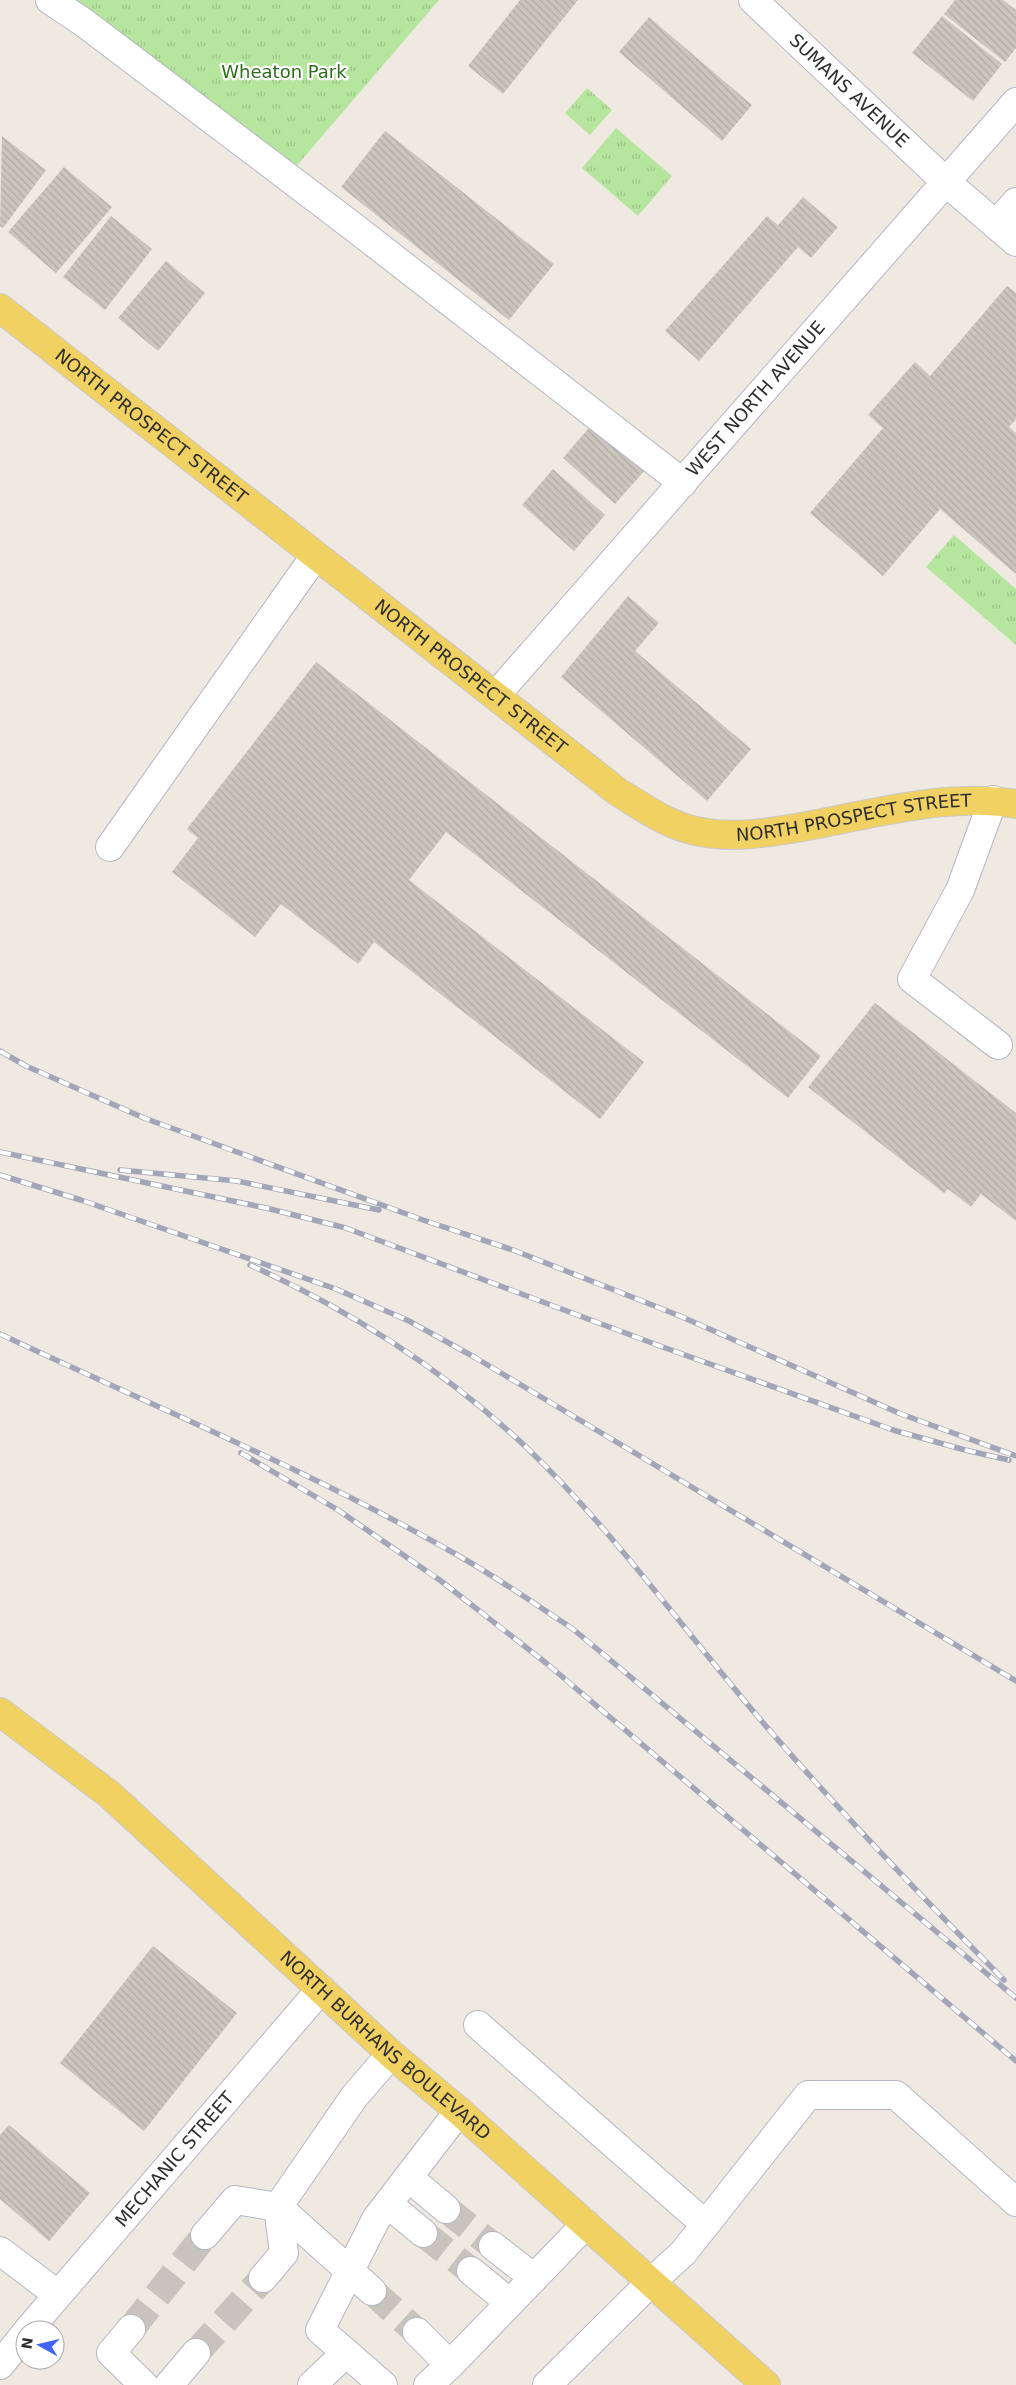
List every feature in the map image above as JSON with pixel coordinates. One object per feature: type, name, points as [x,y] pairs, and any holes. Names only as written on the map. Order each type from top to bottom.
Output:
[{"type":"main road","name":"NORTH PROSPECT STREET","points":[[0,308],[618,792],[660,818],[696,831],[756,835],[952,802],[1005,802]]},
{"type":"main road","name":"NORTH BURHANS BOULEVARD","points":[[0,1712],[109,1794],[391,2054],[458,2111],[766,2385]]},
{"type":"street","points":[[50,0],[83,22],[351,225],[682,483]]},
{"type":"street","name":"SUMANS AVENUE","points":[[753,0],[946,182],[1006,233]]},
{"type":"street","name":"WEST NORTH AVENUE","points":[[496,695],[1016,102]]},
{"type":"street","points":[[1006,233],[1016,202]]},
{"type":"street","points":[[110,847],[315,556]]},
{"type":"street","points":[[998,1045],[912,979],[1005,802]]},
{"type":"street","name":"MECHANIC STREET","points":[[36,2320],[321,1989]]},
{"type":"street","points":[[478,2025],[705,2224]]},
{"type":"street","points":[[264,2278],[284,2253],[278,2206],[354,2097],[391,2054]]},
{"type":"street","points":[[547,2385],[683,2253],[808,2096],[896,2095],[1016,2202]]},
{"type":"street","points":[[383,2385],[320,2330],[376,2219],[458,2111]]},
{"type":"street","points":[[408,2177],[446,2208]]},
{"type":"street","points":[[205,2235],[235,2200],[278,2206],[372,2291]]},
{"type":"street","points":[[388,2204],[423,2234]]},
{"type":"street","points":[[417,2332],[436,2379],[586,2224]]},
{"type":"street","points":[[493,2246],[534,2278]]},
{"type":"street","points":[[0,2251],[57,2294]]},
{"type":"street","points":[[471,2271],[510,2303]]},
{"type":"street","points":[[131,2329],[110,2353],[144,2385]]},
{"type":"street","points":[[0,2365],[15,2346]]},
{"type":"street","points":[[312,2385],[346,2353]]},
{"type":"street","points":[[169,2385],[196,2354]]},
{"type":"green space","name":"Wheaton Park","points":[[76,0],[439,0],[293,170]]},
{"type":"green space","points":[[587,88],[612,110],[590,135],[565,113]]},
{"type":"green space","points":[[616,128],[672,176],[638,216],[582,168]]},
{"type":"green space","points":[[954,535],[1016,589],[1016,645],[926,567]]},
{"type":"building","points":[[520,0],[578,0],[503,94],[468,66]]},
{"type":"building","points":[[955,0],[1003,0],[1016,10],[1016,48],[1005,62],[944,14]]},
{"type":"building","points":[[942,16],[1002,64],[973,101],[912,53]]},
{"type":"building","points":[[649,17],[752,105],[722,141],[619,52]]},
{"type":"building","points":[[385,131],[554,264],[509,320],[341,187]]},
{"type":"building","points":[[2,136],[46,170],[3,228],[0,226]]},
{"type":"building","points":[[64,167],[112,207],[56,273],[8,232]]},
{"type":"building","points":[[803,197],[838,227],[811,258],[798,247],[699,361],[665,331],[767,216],[778,225]]},
{"type":"building","points":[[111,216],[152,249],[105,310],[63,277]]},
{"type":"building","points":[[166,261],[205,293],[158,351],[118,318]]},
{"type":"building","points":[[1007,286],[1016,293],[1016,419],[1009,427],[1016,433],[1016,574],[940,509],[883,576],[810,513],[883,428],[868,415],[915,362],[930,376]]},
{"type":"building","points":[[594,422],[647,468],[615,504],[563,458]]},
{"type":"building","points":[[553,469],[605,515],[574,551],[522,505]]},
{"type":"building","points":[[628,596],[659,623],[635,651],[751,749],[707,801],[561,677]]},
{"type":"building","points":[[316,662],[821,1056],[788,1098],[446,832],[409,880],[644,1062],[600,1119],[374,942],[358,964],[281,904],[255,937],[172,872],[198,838],[187,829]]},
{"type":"building","points":[[875,1003],[1016,1113],[1016,1221],[981,1194],[971,1207],[948,1189],[944,1193],[808,1087]]},
{"type":"building","points":[[153,1946],[237,2013],[144,2131],[60,2063]]},
{"type":"building","points":[[9,2125],[90,2193],[49,2241],[0,2199],[0,2135]]},
{"type":"tunnel","points":[[446,2209],[493,2246]]},
{"type":"tunnel","points":[[423,2233],[471,2271]]},
{"type":"tunnel","points":[[131,2329],[205,2235]]},
{"type":"tunnel","points":[[196,2353],[263,2278]]},
{"type":"tunnel","points":[[372,2291],[417,2332]]},
{"type":"railway","points":[[0,1051],[26,1066],[144,1118],[423,1220],[513,1250],[680,1316],[901,1414],[1016,1456]]},
{"type":"railway","points":[[0,1152],[266,1208],[346,1228],[660,1346],[893,1430],[1009,1460]]},
{"type":"railway","points":[[120,1170],[237,1181],[379,1210]]},
{"type":"railway","points":[[0,1175],[81,1200],[336,1289],[409,1321],[476,1358],[1016,1681]]},
{"type":"railway","points":[[250,1265],[325,1302],[396,1345],[463,1393],[526,1447],[588,1511],[730,1684],[818,1785],[910,1884],[1004,1980]]},
{"type":"railway","points":[[0,1334],[289,1467],[403,1525],[516,1591],[573,1629],[1016,1998]]},
{"type":"railway","points":[[241,1453],[338,1510],[441,1581],[546,1663],[1016,2061]]}]
